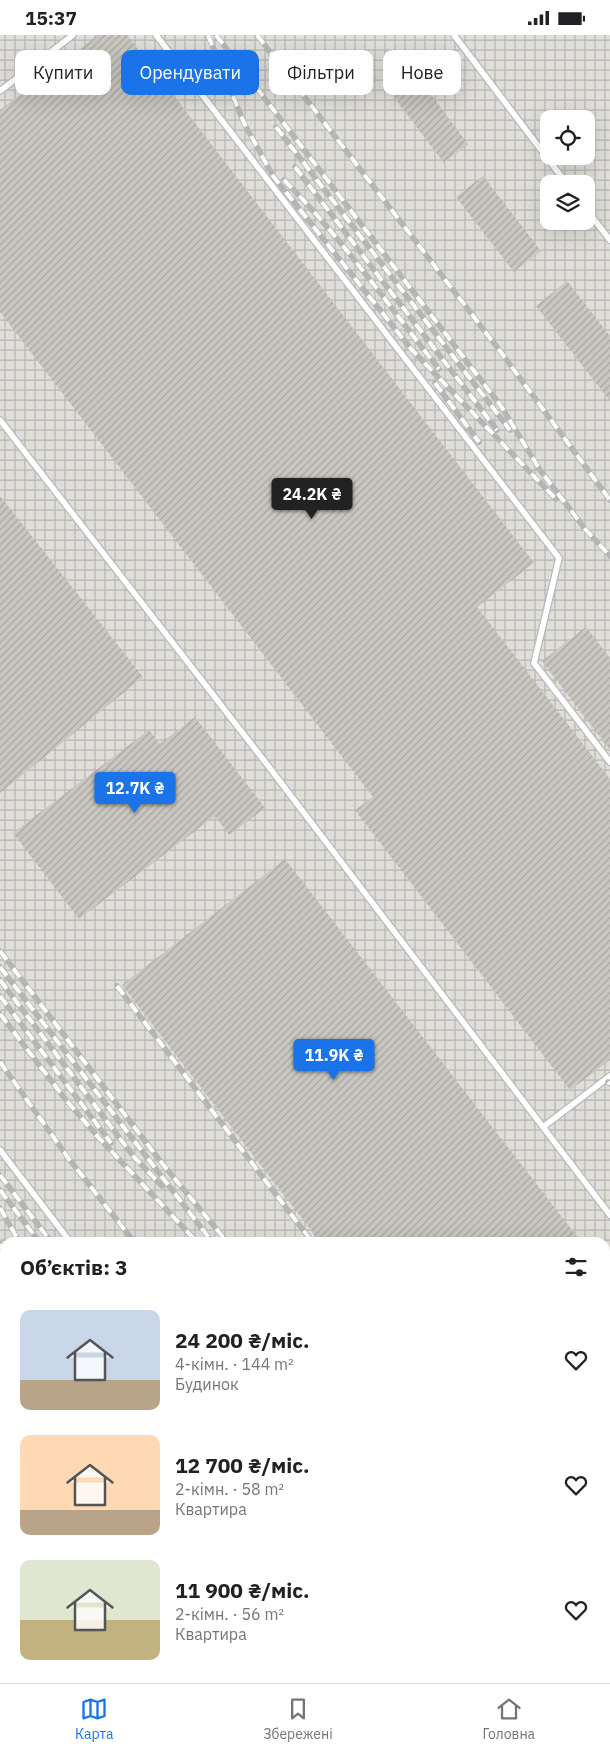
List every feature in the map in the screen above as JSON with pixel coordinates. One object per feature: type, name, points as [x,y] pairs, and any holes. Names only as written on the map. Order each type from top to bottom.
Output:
[{"type":"lane","points":[[0,91],[72,35]]},
{"type":"lane","points":[[156,35],[559,558],[534,663],[610,762]]},
{"type":"lane","points":[[454,35],[560,175]]},
{"type":"lane","points":[[595,221],[610,240]]},
{"type":"lane","points":[[0,420],[269,767],[610,1215]]},
{"type":"lane","points":[[543,1127],[610,1076]]},
{"type":"lane","points":[[0,1150],[67,1237]]},
{"type":"shaded area","points":[[0,35],[610,35],[610,1237],[0,1237]]},
{"type":"building","points":[[98,35],[127,35],[139,50],[121,50],[121,95],[173,95],[534,563],[477,607],[610,779],[610,1060],[570,1090],[355,810],[373,797],[0,312],[0,110],[20,95],[111,95],[111,50],[78,50]]},
{"type":"building","points":[[392,95],[431,95],[468,144],[444,163]]},
{"type":"building","points":[[483,176],[541,251],[514,272],[456,197]]},
{"type":"building","points":[[567,281],[610,336],[610,401],[536,306]]},
{"type":"building","points":[[0,496],[143,677],[0,793]]},
{"type":"building","points":[[586,627],[610,658],[610,750],[542,661]]},
{"type":"building","points":[[195,717],[265,808],[229,835],[215,816],[79,919],[13,833],[149,730],[160,744]]},
{"type":"building","points":[[285,859],[577,1237],[316,1237],[122,985]]},
{"type":"railway","points":[[208,35],[244,123],[273,176],[412,350],[556,499]]},
{"type":"railway","points":[[216,35],[501,406],[540,470],[586,530],[610,556]]},
{"type":"railway","points":[[257,35],[500,351],[610,500]]},
{"type":"railway","points":[[276,127],[510,430]]},
{"type":"railway","points":[[295,167],[497,430]]},
{"type":"railway","points":[[284,180],[345,248],[439,369]]},
{"type":"railway","points":[[435,383],[479,442]]},
{"type":"railway","points":[[0,951],[161,1162],[223,1237]]},
{"type":"railway","points":[[0,967],[208,1237]]},
{"type":"railway","points":[[0,980],[134,1157],[162,1186]]},
{"type":"railway","points":[[117,986],[308,1237]]},
{"type":"railway","points":[[0,996],[111,1143]]},
{"type":"railway","points":[[0,1014],[66,1100],[99,1138],[192,1237]]},
{"type":"railway","points":[[0,1062],[69,1159],[130,1237]]},
{"type":"railway","points":[[0,1175],[47,1237]]},
{"type":"railway","points":[[0,1190],[35,1237]]},
{"type":"railway","points":[[0,1208],[17,1237]]}]
